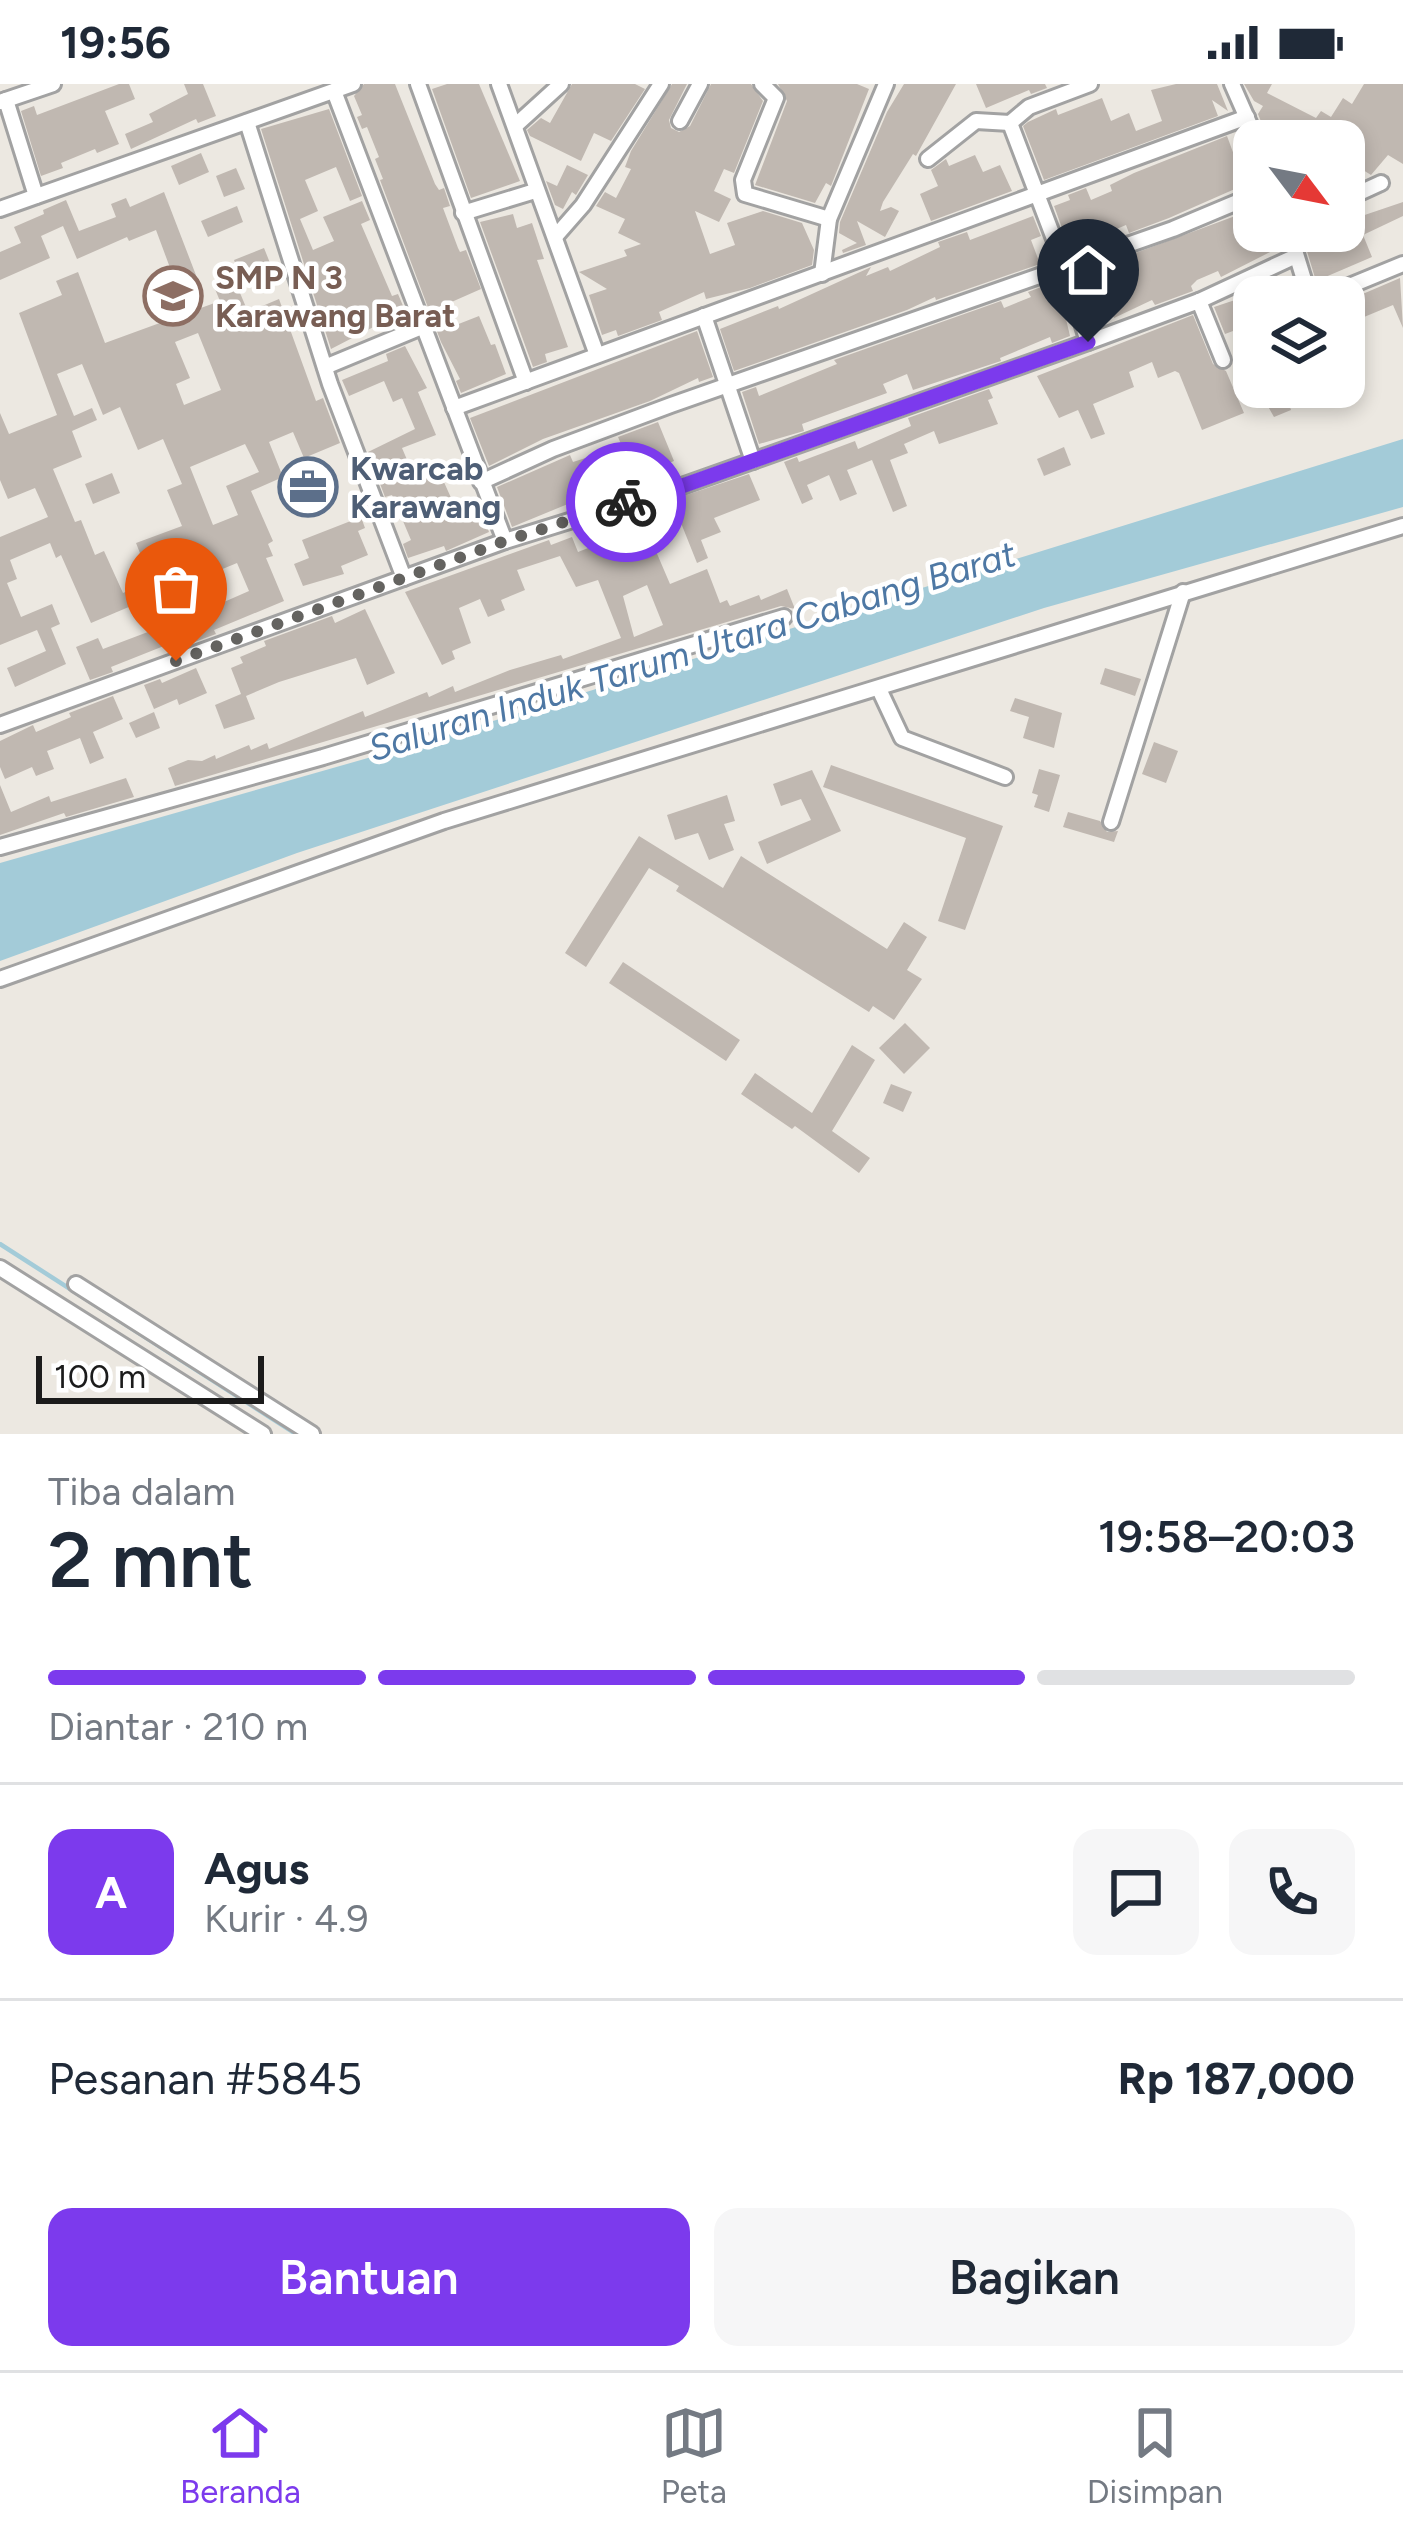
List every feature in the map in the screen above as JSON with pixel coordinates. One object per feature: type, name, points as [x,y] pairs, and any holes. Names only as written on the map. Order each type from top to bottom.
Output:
[{"type":"street","points":[[36,196],[3,101],[53,84]]},
{"type":"street","points":[[0,209],[353,84]]},
{"type":"street","points":[[418,84],[526,382]]},
{"type":"street","points":[[499,84],[597,355]]},
{"type":"street","points":[[516,125],[561,84]]},
{"type":"street","points":[[555,236],[583,205],[661,84]]},
{"type":"street","points":[[680,121],[700,84]]},
{"type":"street","points":[[761,84],[776,98],[743,180],[745,194],[829,219]]},
{"type":"street","points":[[822,274],[829,219],[886,84]]},
{"type":"street","points":[[928,159],[976,121],[1010,123],[1029,107],[1090,84]]},
{"type":"street","points":[[1232,84],[1248,120]]},
{"type":"street","points":[[334,92],[505,541]]},
{"type":"street","points":[[454,408],[1247,117]]},
{"type":"street","points":[[248,122],[325,367],[404,578]]},
{"type":"street","points":[[1010,123],[1088,342]]},
{"type":"street","points":[[1365,190],[1381,183]]},
{"type":"street","points":[[463,213],[535,191]]},
{"type":"street","points":[[481,482],[554,449],[1173,229],[1233,203]]},
{"type":"street","points":[[1295,252],[1303,276]]},
{"type":"street","points":[[0,725],[505,541],[753,461],[1088,342],[1199,301],[1296,256]]},
{"type":"street","points":[[1365,280],[1403,263]]},
{"type":"street","points":[[1199,301],[1223,360]]},
{"type":"street","points":[[704,316],[753,461]]},
{"type":"street","points":[[325,367],[424,326]]},
{"type":"street","points":[[0,979],[444,821],[1403,526]]},
{"type":"street","points":[[1111,822],[1183,592]]},
{"type":"street","points":[[0,847],[323,757],[784,617]]},
{"type":"street","points":[[879,689],[902,738],[1005,777]]},
{"type":"street","points":[[0,1268],[263,1434]]},
{"type":"street","points":[[76,1285],[312,1434]]},
{"type":"water","points":[[1403,439],[1403,507],[1044,608],[297,853],[0,961],[0,863],[438,738]]},
{"type":"building","points":[[129,84],[135,99],[105,111],[119,144],[97,153],[95,149],[41,176],[21,111],[34,106],[37,115]]},
{"type":"building","points":[[184,84],[203,84],[216,116],[198,123],[196,119],[131,149],[125,134],[153,122],[149,114],[188,94]]},
{"type":"building","points":[[364,84],[395,84],[435,184],[439,190],[444,188],[450,206],[443,208],[458,248],[466,250],[481,289],[447,304],[456,325],[479,316],[506,374],[461,393],[456,381],[460,379],[441,342],[380,180],[375,159],[379,157],[367,127],[362,129],[357,117],[362,115],[354,96]]},
{"type":"building","points":[[479,84],[520,181],[471,198],[432,89]]},
{"type":"building","points":[[572,84],[635,84],[645,89],[611,141],[594,133],[581,161],[530,136],[527,130],[541,118],[550,123]]},
{"type":"building","points":[[672,84],[687,84],[669,120],[679,132],[690,126],[711,84],[751,84],[763,101],[734,173],[724,169],[714,191],[731,199],[719,222],[695,211],[710,254],[735,245],[727,223],[763,211],[802,223],[814,250],[812,265],[706,299],[704,292],[659,312],[662,320],[618,336],[616,330],[602,335],[589,295],[607,289],[579,272],[627,256],[624,250],[641,244],[618,233],[625,219],[596,206],[605,192],[616,198],[631,169],[625,167],[631,151]]},
{"type":"building","points":[[778,84],[857,84],[869,89],[831,186],[826,183],[815,203],[755,185],[787,101]]},
{"type":"building","points":[[904,84],[956,84],[916,156],[913,154],[883,202],[880,211],[891,207],[899,211],[885,237],[857,221],[866,245],[843,253],[857,243],[839,233],[840,222],[887,112]]},
{"type":"building","points":[[976,84],[1045,84],[1047,88],[1031,94],[1029,90],[986,108]]},
{"type":"building","points":[[1176,84],[1217,84],[1228,111],[1212,100],[1218,116],[1044,180],[1023,126],[1028,122],[1056,109],[1058,115],[1102,98],[1111,121],[1129,113],[1136,131],[1162,121],[1151,90]]},
{"type":"building","points":[[1244,84],[1272,84],[1267,93],[1316,118],[1321,111],[1331,117],[1343,98],[1352,104],[1364,84],[1403,84],[1403,164],[1388,155],[1371,175],[1365,171],[1365,120],[1260,120],[1263,106]]},
{"type":"building","points":[[329,109],[362,196],[350,201],[336,167],[305,180],[318,211],[300,219],[313,250],[334,241],[323,217],[362,201],[370,220],[361,224],[392,296],[398,294],[409,320],[390,328],[387,320],[331,349],[261,129]]},
{"type":"building","points":[[1227,136],[1233,152],[1233,190],[1129,233],[1126,225],[1100,236],[1102,242],[1070,250],[1054,206],[1086,188],[1091,200],[1134,173]]},
{"type":"building","points":[[201,153],[209,172],[179,185],[171,166]]},
{"type":"building","points":[[975,155],[983,172],[1000,165],[1012,191],[931,221],[920,194],[938,186],[931,170],[946,159],[949,166]]},
{"type":"building","points":[[567,165],[588,175],[563,209],[555,205],[546,181],[557,186]]},
{"type":"building","points":[[236,168],[245,189],[224,197],[216,176]]},
{"type":"building","points":[[164,192],[199,283],[179,292],[156,230],[77,259],[63,226],[41,236],[50,258],[0,280],[0,252],[21,243],[14,227],[44,214],[43,210],[66,200],[79,231],[116,217],[111,204],[126,198],[130,207]]},
{"type":"building","points":[[1403,202],[1403,216],[1365,234],[1365,215]]},
{"type":"building","points":[[237,206],[243,222],[208,237],[201,221]]},
{"type":"building","points":[[513,214],[517,228],[532,223],[544,259],[537,260],[568,347],[545,354],[547,362],[533,367],[480,222]]},
{"type":"building","points":[[1033,216],[1041,236],[1031,240],[1040,264],[734,371],[720,329],[779,309],[871,267],[866,276],[888,267],[890,271],[940,247],[938,242],[967,232],[970,240]]},
{"type":"building","points":[[1233,217],[1233,252],[1270,252],[1221,277],[1218,271],[1197,280],[1193,291],[1155,305],[1152,300],[1114,318],[1108,305],[1091,312],[1079,274]]},
{"type":"building","points":[[1365,240],[1372,257],[1328,276],[1314,276],[1307,252],[1365,252]]},
{"type":"building","points":[[264,248],[272,268],[242,280],[234,260]]},
{"type":"building","points":[[78,272],[105,343],[220,301],[215,289],[235,281],[248,312],[279,299],[316,401],[323,398],[340,443],[304,458],[293,432],[269,442],[283,477],[251,491],[273,541],[268,544],[273,556],[266,558],[284,601],[214,630],[216,634],[192,643],[189,636],[111,667],[113,672],[90,680],[76,647],[98,638],[103,649],[161,627],[150,598],[91,623],[61,555],[56,558],[50,543],[10,560],[17,579],[7,583],[21,617],[52,604],[60,624],[51,628],[66,664],[15,687],[7,668],[46,651],[37,630],[0,645],[0,537],[48,517],[35,488],[8,499],[0,480],[0,413],[9,434],[57,415],[19,313],[62,295],[56,281]],"holes":[[[198,333],[221,390],[184,405],[176,384],[190,378],[175,342]],[[82,364],[103,415],[120,407],[138,450],[163,439],[182,484],[167,490],[182,526],[136,543],[151,581],[123,593],[104,551],[95,555],[81,520],[75,522],[53,469],[82,457],[72,431],[97,420],[92,408],[74,416],[57,374]],[[245,444],[259,472],[226,486],[238,515],[213,525],[190,467]],[[237,563],[249,591],[208,609],[196,580]]]},
{"type":"building","points":[[1400,278],[1403,328],[1393,305],[1365,317],[1365,293]]},
{"type":"building","points":[[1057,281],[1070,336],[1052,343],[1050,337],[1001,361],[913,390],[907,374],[883,384],[887,393],[802,424],[804,431],[759,444],[742,392],[756,387],[759,396],[837,364],[834,360],[1001,301],[1004,308]]},
{"type":"building","points":[[1233,301],[1233,331],[1225,334],[1214,307]]},
{"type":"building","points":[[1193,315],[1213,364],[1226,371],[1233,387],[1233,408],[1242,408],[1244,413],[1202,430],[1179,373],[1158,378],[1152,362],[1129,372],[1134,387],[1093,404],[1105,434],[1091,439],[1078,410],[1059,418],[1037,376]]},
{"type":"building","points":[[697,331],[713,377],[699,382],[698,378],[650,401],[543,439],[489,466],[470,418]]},
{"type":"building","points":[[405,346],[427,388],[418,392],[436,435],[402,448],[411,469],[434,460],[457,511],[479,504],[489,532],[446,551],[444,546],[408,558],[403,544],[411,540],[392,495],[385,497],[368,452],[415,429],[402,398],[393,402],[384,381],[349,396],[342,380],[388,361],[386,354]]},
{"type":"building","points":[[989,389],[993,398],[988,400],[998,424],[939,444],[934,431],[904,444],[908,453],[890,460],[907,506],[893,512],[872,460],[847,470],[857,494],[840,501],[829,475],[807,485],[813,499],[802,504],[784,462],[797,457],[799,462],[855,441],[858,449],[911,426],[908,418]]},
{"type":"building","points":[[1269,408],[1290,408],[1291,410],[1274,417]]},
{"type":"building","points":[[658,422],[674,461],[648,472],[652,483],[600,500],[597,492],[512,527],[497,487],[570,455],[573,462],[598,454],[621,444],[618,437]]},
{"type":"building","points":[[1064,447],[1071,465],[1044,476],[1037,459]]},
{"type":"building","points":[[112,473],[120,493],[93,504],[85,484]]},
{"type":"building","points":[[749,474],[760,500],[714,518],[721,532],[701,540],[708,558],[697,563],[681,523],[653,535],[645,509]]},
{"type":"building","points":[[361,517],[365,528],[358,531],[368,555],[341,566],[344,574],[303,586],[294,564],[309,558],[302,540]]},
{"type":"building","points":[[618,518],[626,536],[646,528],[670,584],[707,569],[720,603],[727,600],[730,606],[759,595],[761,600],[787,589],[795,609],[781,606],[175,786],[168,768],[188,760],[215,755],[216,759],[249,745],[251,750],[267,743],[269,749],[363,711],[365,717],[453,686],[455,692],[510,670],[561,655],[563,659],[621,638],[598,580],[576,587],[560,556],[517,570],[525,590],[501,600],[505,610],[488,617],[480,599],[459,608],[471,643],[452,651],[455,659],[442,665],[405,592],[549,540],[551,545],[572,537],[578,552],[606,541],[602,523]],"holes":[[[647,585],[663,625],[634,637],[623,596]]]},
{"type":"building","points":[[365,609],[395,673],[367,685],[356,658],[279,682],[246,696],[255,719],[224,729],[215,705],[241,694],[231,668],[243,663],[240,657],[266,646],[264,641],[332,616],[335,623]]},
{"type":"building","points":[[196,668],[207,693],[154,709],[144,685],[160,679],[162,683]]},
{"type":"building","points":[[1105,668],[1141,679],[1135,696],[1100,684]]},
{"type":"building","points":[[113,696],[123,719],[93,732],[104,758],[90,764],[80,738],[47,751],[54,769],[36,776],[32,767],[5,779],[0,741],[33,725],[36,732]]},
{"type":"building","points":[[1015,698],[1062,713],[1054,748],[1023,738],[1029,717],[1010,711]]},
{"type":"building","points":[[154,712],[160,728],[136,738],[129,723]]},
{"type":"building","points":[[1154,742],[1178,751],[1166,783],[1142,774]]},
{"type":"building","points":[[831,765],[1003,826],[965,930],[938,921],[966,838],[823,787]]},
{"type":"building","points":[[1039,769],[1060,775],[1049,812],[1034,807],[1038,795],[1032,793]]},
{"type":"building","points":[[812,770],[841,831],[767,864],[758,842],[811,820],[801,799],[781,806],[773,784]]},
{"type":"building","points":[[126,778],[134,797],[66,817],[64,813],[0,835],[0,785],[11,812],[49,796],[51,802]]},
{"type":"building","points":[[727,795],[735,821],[724,824],[734,850],[709,860],[698,833],[675,840],[667,815]]},
{"type":"building","points":[[1068,812],[1100,821],[1107,832],[1118,831],[1114,842],[1063,827]]},
{"type":"building","points":[[639,836],[723,888],[741,856],[887,949],[904,922],[927,937],[907,970],[922,979],[894,1020],[873,1006],[869,1012],[676,891],[679,886],[649,868],[586,967],[565,953]]},
{"type":"building","points":[[623,962],[740,1040],[726,1061],[609,983]]},
{"type":"building","points":[[905,1023],[930,1048],[904,1074],[879,1048]]},
{"type":"building","points":[[852,1045],[875,1060],[832,1131],[870,1158],[859,1173],[741,1094],[755,1073],[812,1113]]},
{"type":"building","points":[[891,1084],[912,1092],[903,1112],[883,1103]]},
{"type":"waterway","points":[[0,1244],[296,1434]]},
{"type":"way so far","points":[[176,661],[626,502]]},
{"type":"place","name":"SMP N 3 Karawang Barat","points":[[173,296]]},
{"type":"place","name":"Kwarcab Karawang","points":[[308,487]]},
{"type":"route","points":[[626,502],[1088,342]]},
{"type":"water label","name":"Saluran Induk Tarum Utara Cabang Barat","points":[[692,651]]}]
